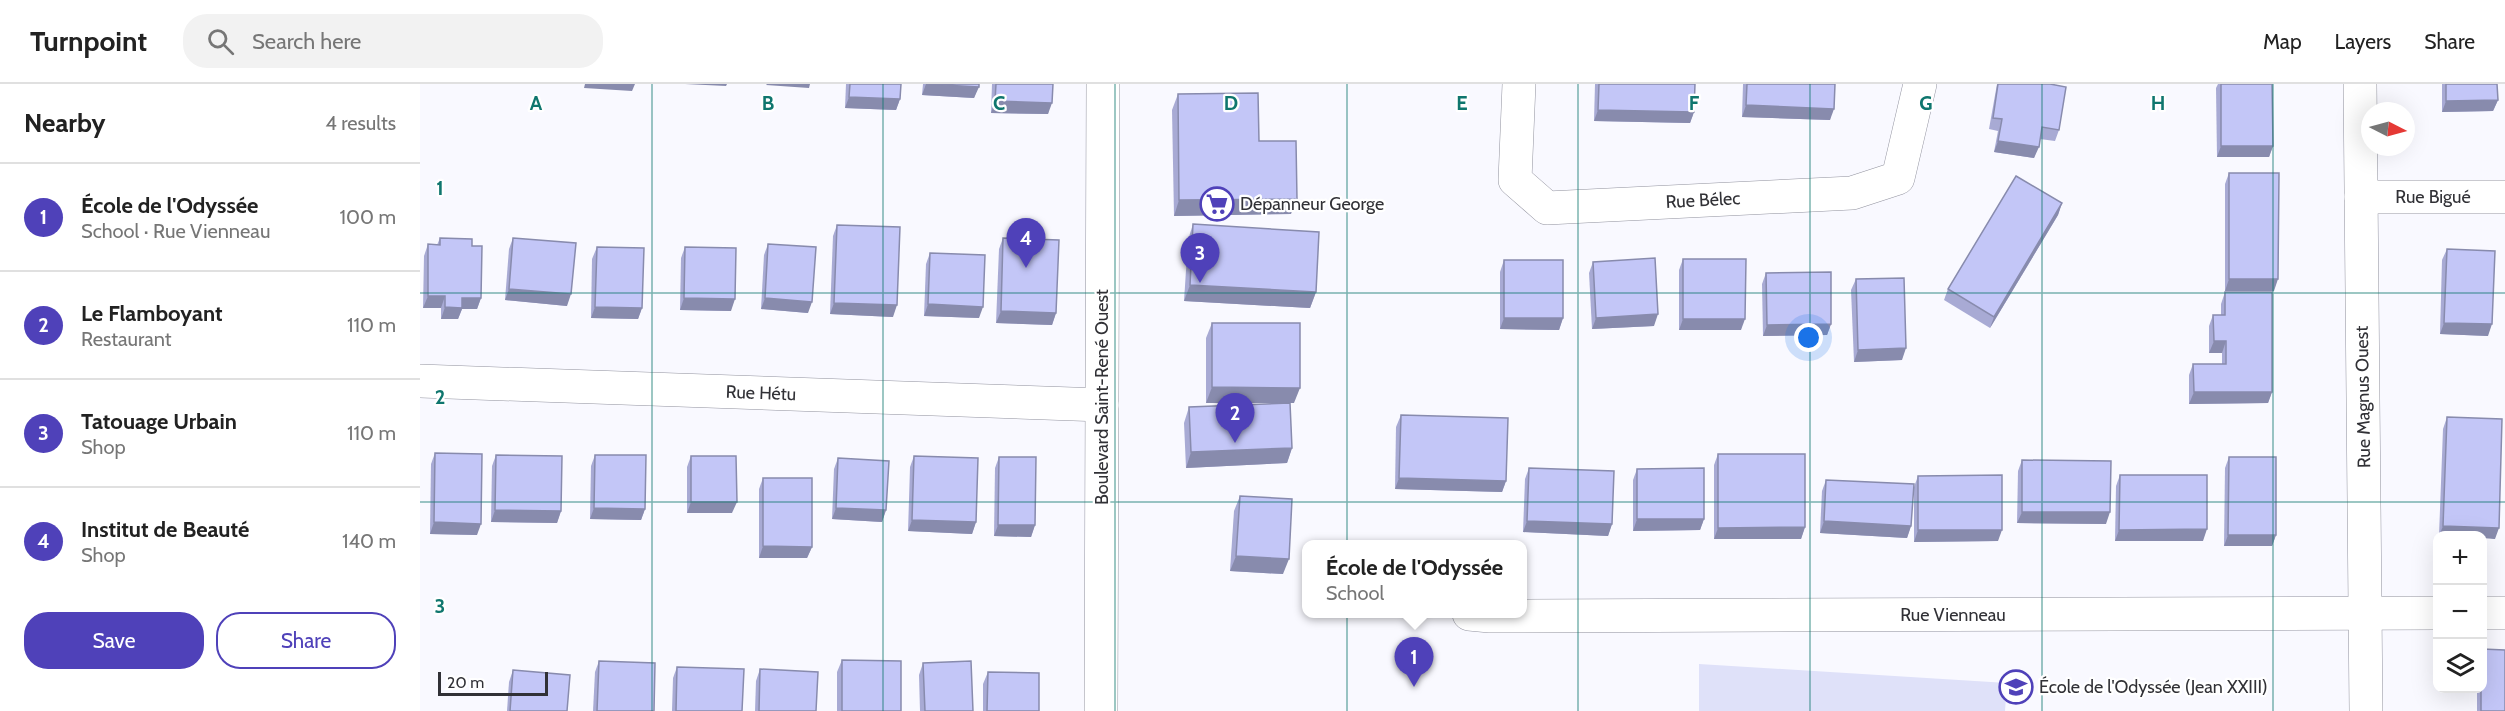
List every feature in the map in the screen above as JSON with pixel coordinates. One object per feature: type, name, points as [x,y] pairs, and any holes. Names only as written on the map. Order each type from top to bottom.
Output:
[{"type":"street","name":"Boulevard Saint-René Ouest","points":[[1101,711],[1103,84]]},
{"type":"street","name":"Rue Bélec","points":[[1519,84],[1515,180],[1547,208],[1852,193],[1887,182],[1898,178],[1920,84]]},
{"type":"street","name":"Rue Magnus Ouest","points":[[2360,84],[2366,711]]},
{"type":"street","name":"Rue Bigué","points":[[2361,197],[2505,197]]},
{"type":"street","name":"Rue Hétu","points":[[420,381],[1102,405]]},
{"type":"street","name":"Rue Vienneau","points":[[1527,616],[2433,613]]},
{"type":"street","points":[[2487,613],[2505,613]]},
{"type":"shaded area","points":[[1699,664],[2007,683],[2005,711],[1699,711]]},
{"type":"building","points":[[850,84],[901,84],[900,99],[849,97]]},
{"type":"building","points":[[926,84],[979,84],[979,87]]},
{"type":"building","points":[[996,84],[1053,84],[1052,103],[995,101]]},
{"type":"building","points":[[1599,84],[1695,84],[1694,112],[1598,110]]},
{"type":"building","points":[[1747,84],[1835,84],[1834,109],[1746,105]]},
{"type":"building","points":[[1998,84],[2050,84],[2066,87],[2059,130],[2042,127],[2039,147],[1998,141],[2002,119],[1993,118]]},
{"type":"building","points":[[2221,84],[2272,84],[2273,146],[2221,146]]},
{"type":"building","points":[[2446,84],[2497,84],[2498,100],[2446,101]]},
{"type":"building","points":[[1258,93],[1259,141],[1296,141],[1297,199],[1179,200],[1178,94]]},
{"type":"building","points":[[2229,173],[2279,173],[2278,279],[2229,279]]},
{"type":"building","points":[[2016,176],[2062,203],[1994,317],[1948,289]]},
{"type":"building","points":[[1193,224],[1319,232],[1316,292],[1190,285]]},
{"type":"building","points":[[837,225],[900,227],[897,305],[834,303]]},
{"type":"building","points":[[440,238],[472,239],[472,246],[482,246],[481,298],[462,298],[462,308],[445,307],[445,296],[428,296],[428,244],[440,245]]},
{"type":"building","points":[[513,238],[576,243],[571,294],[509,289]]},
{"type":"building","points":[[1003,238],[1059,240],[1056,313],[1001,311]]},
{"type":"building","points":[[768,244],[816,247],[812,302],[765,298]]},
{"type":"building","points":[[597,247],[644,248],[642,308],[595,307]]},
{"type":"building","points":[[685,247],[736,248],[735,299],[684,298]]},
{"type":"building","points":[[2447,249],[2495,251],[2492,324],[2444,323]]},
{"type":"building","points":[[930,253],[985,255],[983,307],[928,304]]},
{"type":"building","points":[[1655,258],[1658,314],[1596,318],[1593,262]]},
{"type":"building","points":[[1683,259],[1746,259],[1745,319],[1683,319]]},
{"type":"building","points":[[1504,260],[1563,260],[1563,318],[1504,318]]},
{"type":"building","points":[[1831,272],[1831,324],[1767,325],[1766,273]]},
{"type":"building","points":[[1904,278],[1906,348],[1858,350],[1856,279]]},
{"type":"building","points":[[2225,292],[2272,292],[2272,392],[2194,392],[2193,364],[2226,364],[2226,341],[2214,341],[2213,315],[2225,315]]},
{"type":"building","points":[[1212,323],[1300,323],[1300,388],[1212,387]]},
{"type":"building","points":[[1290,403],[1292,448],[1191,452],[1189,407]]},
{"type":"building","points":[[1401,415],[1508,418],[1506,481],[1399,478]]},
{"type":"building","points":[[2447,417],[2502,419],[2499,528],[2443,526]]},
{"type":"building","points":[[435,453],[482,454],[481,524],[434,522]]},
{"type":"building","points":[[1718,454],[1805,454],[1805,527],[1718,528]]},
{"type":"building","points":[[496,455],[562,456],[561,511],[495,510]]},
{"type":"building","points":[[595,455],[646,455],[645,509],[594,508]]},
{"type":"building","points":[[691,456],[736,456],[737,502],[691,502]]},
{"type":"building","points":[[914,456],[978,458],[976,522],[912,520]]},
{"type":"building","points":[[999,457],[1036,457],[1035,525],[998,525]]},
{"type":"building","points":[[2229,457],[2276,457],[2276,535],[2228,535]]},
{"type":"building","points":[[838,458],[889,461],[886,510],[836,508]]},
{"type":"building","points":[[2022,460],[2111,461],[2110,512],[2022,512]]},
{"type":"building","points":[[1529,468],[1614,471],[1612,524],[1527,521]]},
{"type":"building","points":[[1704,468],[1704,519],[1637,519],[1637,469]]},
{"type":"building","points":[[2002,475],[2002,530],[1918,530],[1918,476]]},
{"type":"building","points":[[2120,475],[2207,475],[2207,529],[2119,530]]},
{"type":"building","points":[[763,478],[812,478],[812,547],[763,546]]},
{"type":"building","points":[[1826,480],[1914,484],[1911,526],[1824,521]]},
{"type":"building","points":[[1240,496],[1292,499],[1289,559],[1236,556]]},
{"type":"building","points":[[2487,649],[2505,650],[2505,711],[2481,711],[2481,693],[2487,693]]},
{"type":"building","points":[[842,660],[901,661],[901,711],[842,711]]},
{"type":"building","points":[[599,661],[655,663],[654,711],[597,711]]},
{"type":"building","points":[[971,661],[973,711],[925,711],[923,663]]},
{"type":"building","points":[[677,667],[744,669],[742,711],[676,711]]},
{"type":"building","points":[[760,669],[818,672],[816,711],[759,711]]},
{"type":"building","points":[[513,670],[570,675],[567,711],[510,711]]},
{"type":"building","points":[[988,672],[1039,673],[1039,711],[987,711]]},
{"type":"place","name":"Dépanneur George","points":[[1217,204]]},
{"type":"place","name":"Institut de Beauté","points":[[1026,268]]},
{"type":"place","name":"Tatouage Urbain","points":[[1200,283]]},
{"type":"place","name":"Le Flamboyant","points":[[1235,443]]},
{"type":"place","name":"École de l'Odyssée","points":[[1414,687]]},
{"type":"place","name":"École de l'Odyssée (Jean XXIII)","points":[[2016,687]]}]
